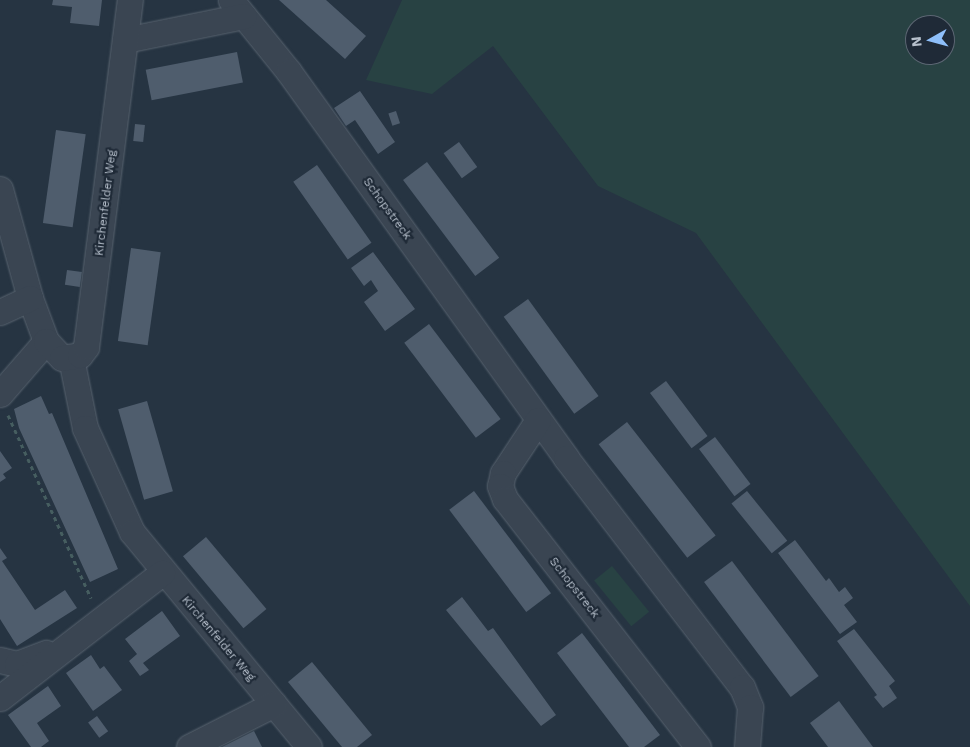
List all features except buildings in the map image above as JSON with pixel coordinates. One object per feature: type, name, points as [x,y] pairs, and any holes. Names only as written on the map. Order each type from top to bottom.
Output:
[{"type":"street","name":"Kirchenfelder Weg","points":[[130,0],[90,332],[86,347],[80,355],[71,358],[85,428],[132,532],[162,573],[310,747]]},
{"type":"street","points":[[126,40],[238,8]]},
{"type":"street","name":"Schopstreck","points":[[238,8],[289,72],[538,420],[742,687],[750,707],[747,747]]},
{"type":"street","points":[[0,189],[30,298],[46,341],[62,358],[71,358]]},
{"type":"street","points":[[0,312],[30,298]]},
{"type":"street","points":[[2,401],[46,341]]},
{"type":"street","name":"Schopstreck","points":[[538,420],[503,473],[500,486],[505,499],[698,747]]},
{"type":"street","points":[[0,698],[105,619],[162,573]]},
{"type":"street","points":[[0,660],[8,664],[25,662],[78,639]]},
{"type":"street","points":[[189,747],[274,704]]},
{"type":"path","points":[[2,401],[84,588],[105,619]]},
{"type":"green space","points":[[402,0],[970,0],[970,606],[696,233],[598,186],[493,46],[432,94],[366,80]]},
{"type":"green space","points":[[612,566],[649,612],[631,626],[594,580]]}]
